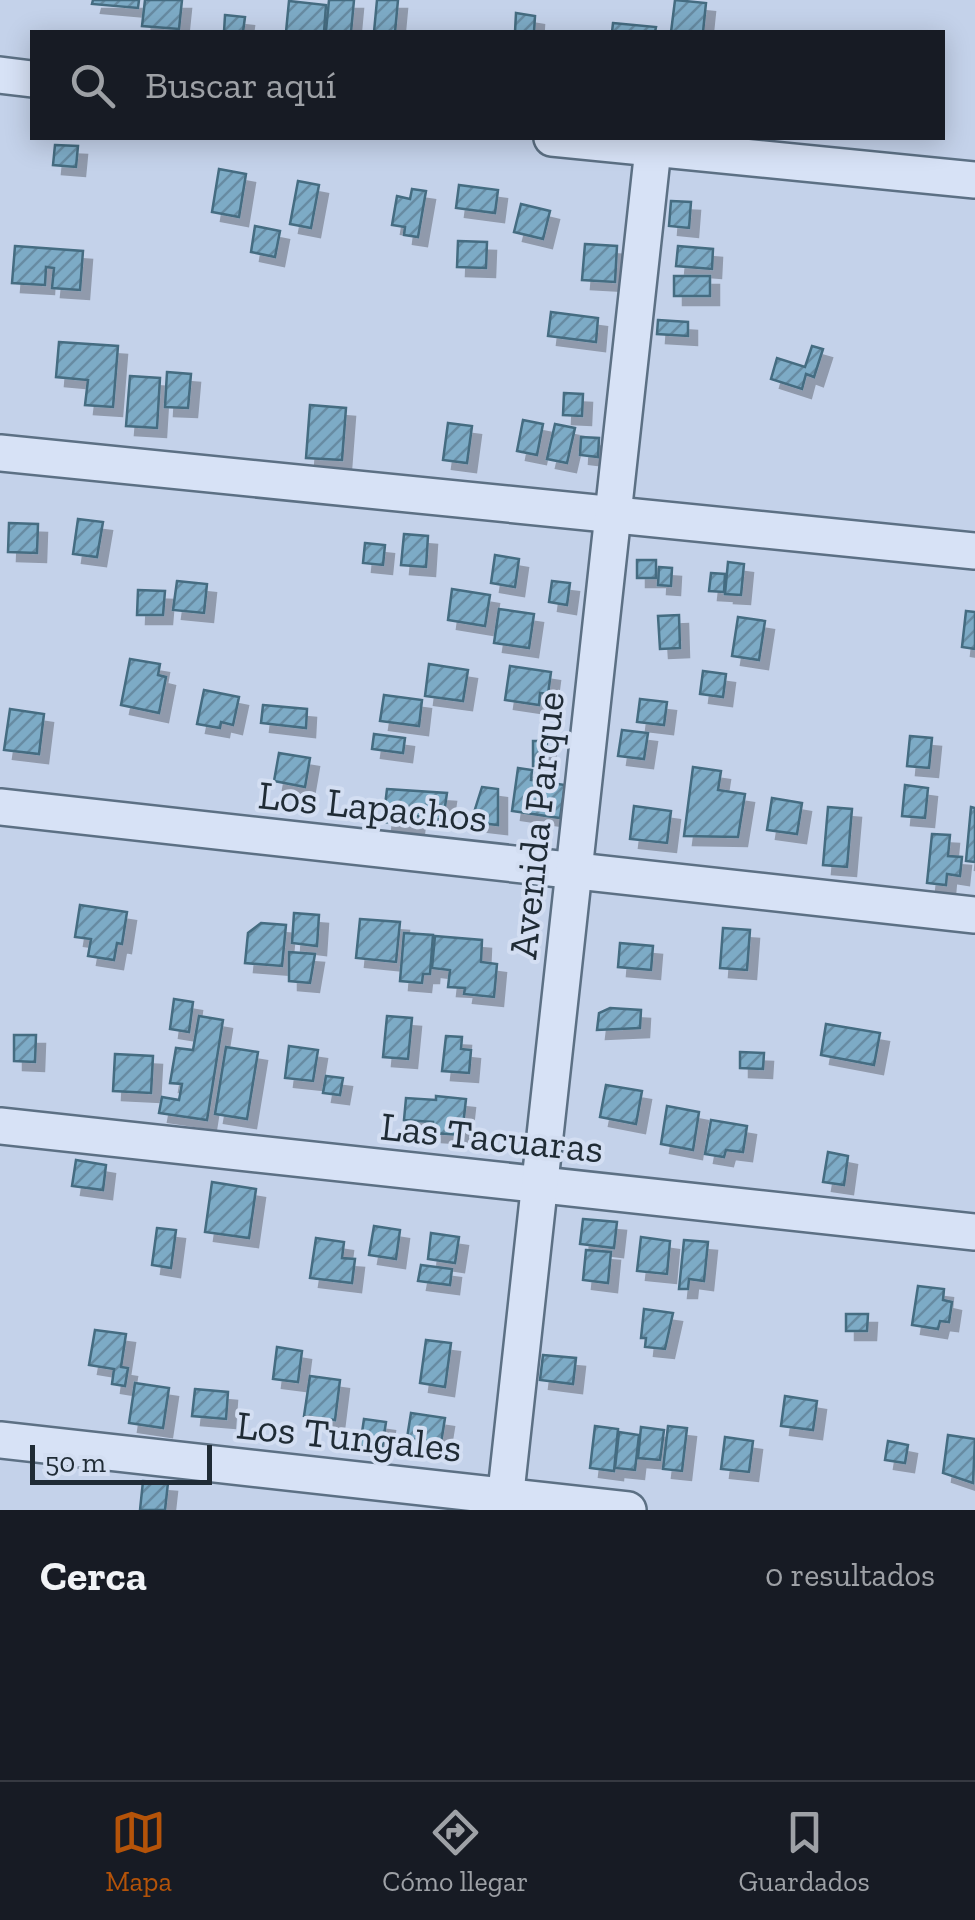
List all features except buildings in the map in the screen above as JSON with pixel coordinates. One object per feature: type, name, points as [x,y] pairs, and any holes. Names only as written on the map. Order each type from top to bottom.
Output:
[{"type":"street","points":[[0,76],[30,79]]},
{"type":"street","points":[[570,140],[975,180]]},
{"type":"street","name":"Avenida Parque","points":[[505,1503],[653,149]]},
{"type":"street","points":[[0,452],[975,551]]},
{"type":"street","name":"Los Lapachos","points":[[0,807],[975,915]]},
{"type":"street","name":"Las Tacuaras","points":[[0,1126],[975,1232]]},
{"type":"street","name":"Los Tungales","points":[[0,1440],[505,1503],[628,1510]]}]
